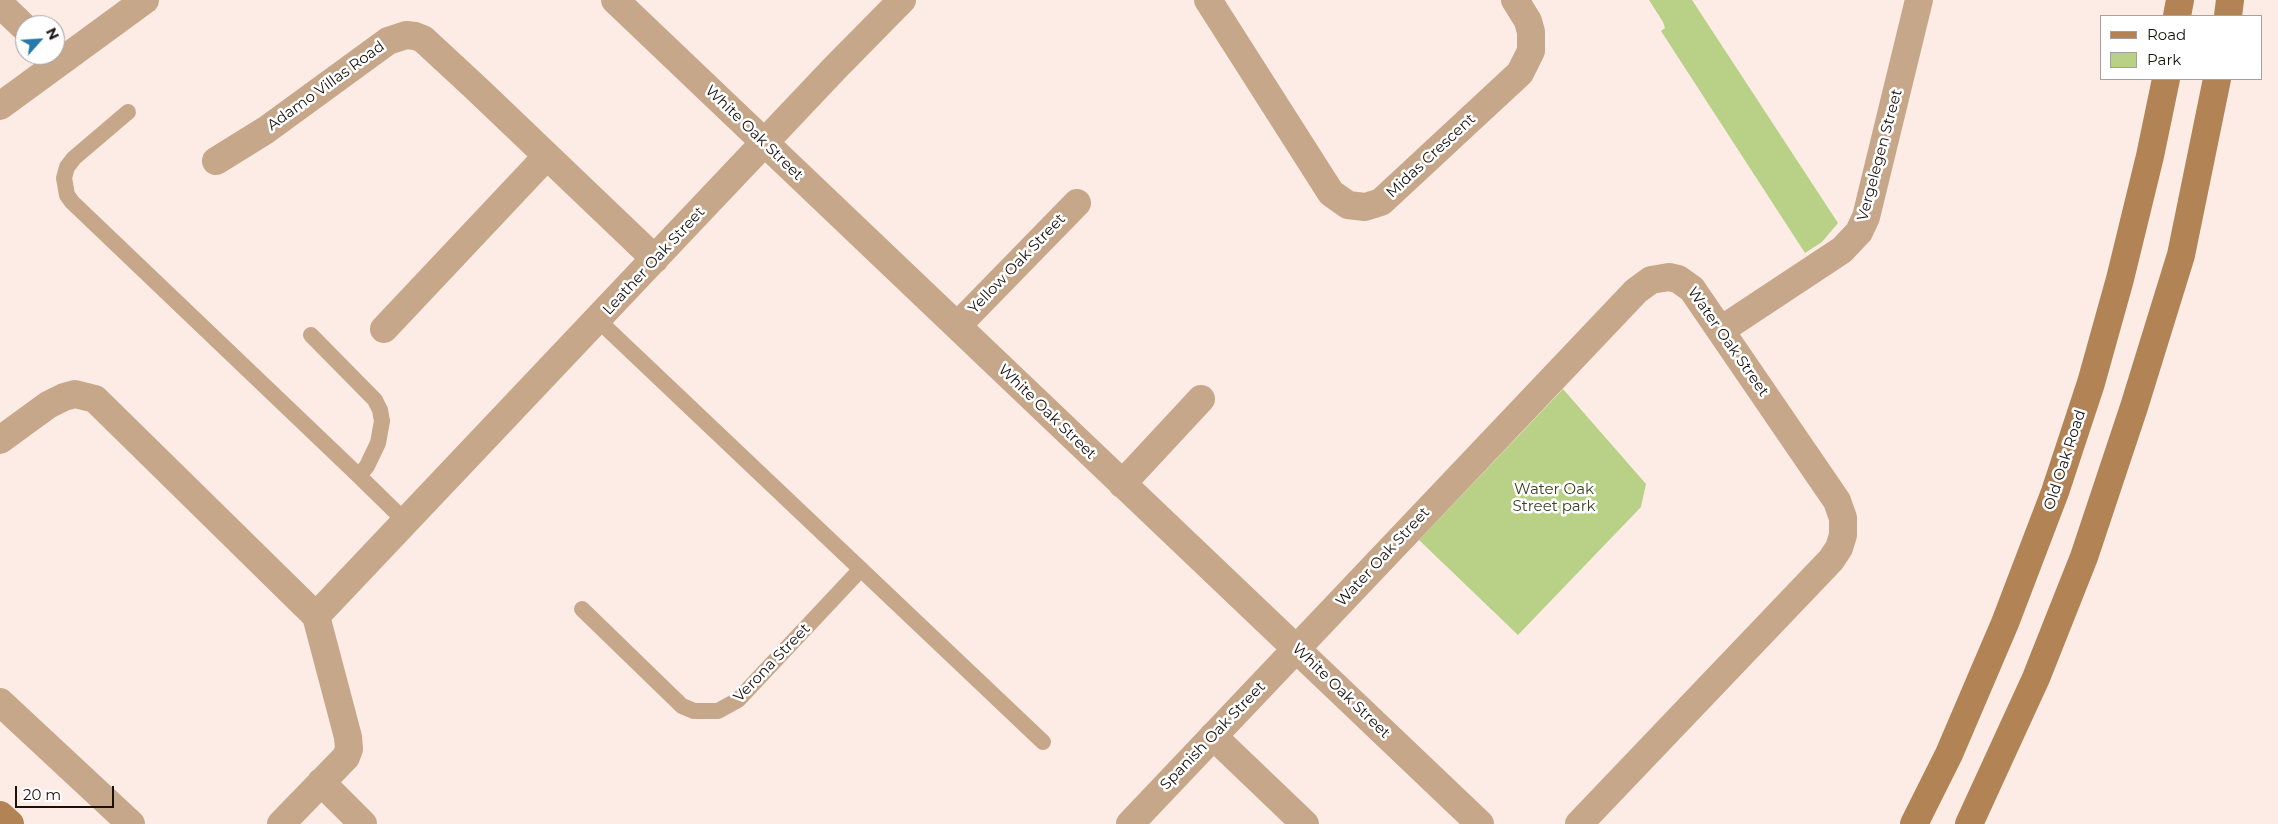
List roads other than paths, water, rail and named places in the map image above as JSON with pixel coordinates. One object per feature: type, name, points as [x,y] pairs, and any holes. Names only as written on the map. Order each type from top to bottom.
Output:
[{"type":"main road","points":[[2177,15],[2180,0]]},
{"type":"main road","points":[[2228,15],[2230,0]]},
{"type":"main road","name":"Old Oak Road","points":[[1914,824],[1949,754],[2001,632],[2055,492],[2091,383],[2120,279],[2150,156],[2166,80]]},
{"type":"main road","points":[[1969,824],[2043,661],[2084,557],[2134,407],[2181,255],[2217,80]]},
{"type":"main road","points":[[0,815],[10,824]]},
{"type":"street","points":[[65,53],[145,0]]},
{"type":"street","name":"White Oak Street","points":[[615,0],[1480,824]]},
{"type":"street","name":"Leather Oak Street","points":[[316,616],[902,0]]},
{"type":"street","name":"Midas Crescent","points":[[1208,0],[1331,193],[1348,205],[1365,207],[1381,202],[1520,73],[1531,51],[1531,32],[1528,21],[1515,0]]},
{"type":"street","name":"Vergelegen Street","points":[[1721,330],[1842,250],[1858,232],[1866,217],[1919,0]]},
{"type":"street","points":[[0,4],[15,18]]},
{"type":"street","name":"Adamo Villas Road","points":[[216,162],[266,130],[388,41],[406,35],[423,39],[655,259]]},
{"type":"street","points":[[0,106],[49,65]]},
{"type":"street","points":[[384,329],[546,156]]},
{"type":"street","name":"Yellow Oak Street","points":[[957,326],[1077,203]]},
{"type":"street","name":"Water Oak Street","points":[[1296,649],[1642,284],[1660,277],[1678,279],[1685,283],[1692,289],[1721,330],[1837,501],[1844,518],[1843,535],[1839,548],[1831,560],[1579,824]]},
{"type":"street","points":[[0,440],[48,405],[64,397],[75,394],[94,399],[316,616],[350,743],[346,757],[281,824]]},
{"type":"street","points":[[1122,484],[1201,399]]},
{"type":"street","name":"Spanish Oak Street","points":[[1130,824],[1296,649]]},
{"type":"street","points":[[0,702],[131,824]]},
{"type":"street","points":[[1213,736],[1305,824]]},
{"type":"street","points":[[321,782],[363,824]]},
{"type":"lane","points":[[128,112],[74,158],[67,167],[64,178],[67,195],[86,216],[406,522]]},
{"type":"lane","points":[[598,320],[1043,742]]},
{"type":"lane","points":[[311,334],[375,400],[380,410],[382,422],[378,443],[367,466],[359,476]]},
{"type":"lane","name":"Verona Street","points":[[582,609],[682,706],[694,711],[718,711],[738,700],[861,569]]},
{"type":"park label","name":"Water Oak Street park","points":[[1554,498]]}]
